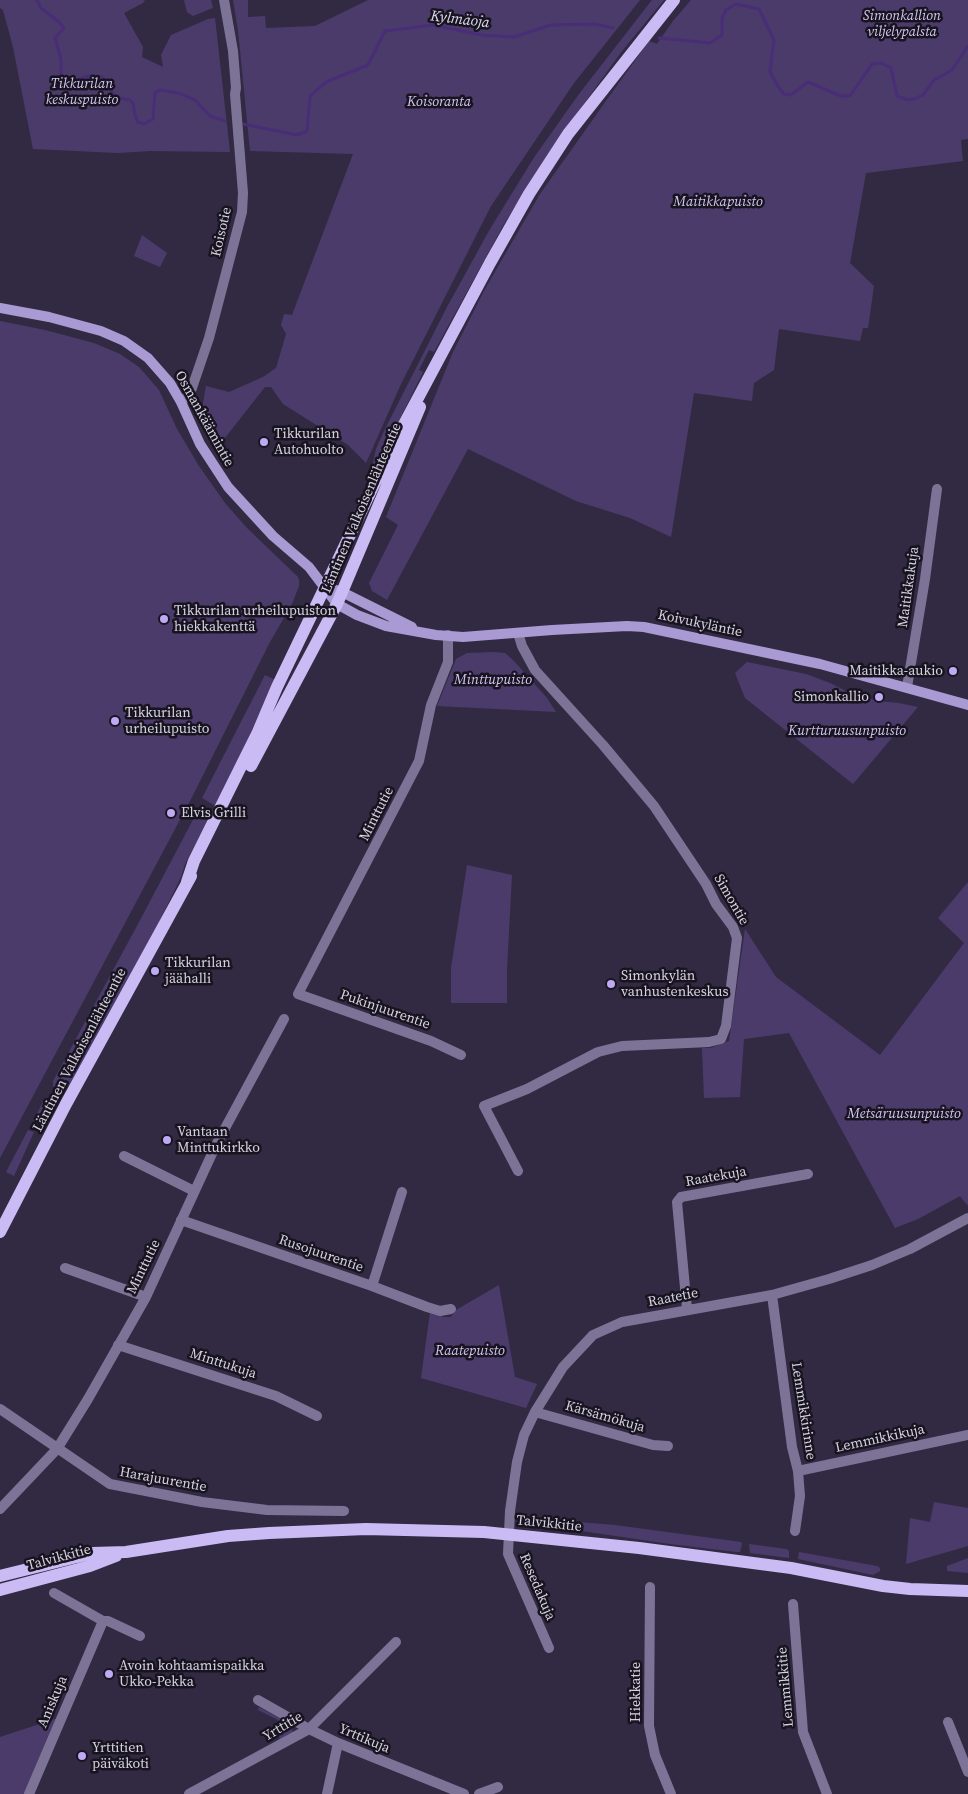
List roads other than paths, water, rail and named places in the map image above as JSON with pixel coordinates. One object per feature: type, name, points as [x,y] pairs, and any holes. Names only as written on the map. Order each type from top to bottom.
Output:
[{"type":"main road","name":"Läntinen Valkoisenlähteentie","points":[[187,882],[194,861],[257,734],[277,687],[394,443],[441,353],[520,212],[568,134],[638,43],[674,0]]},
{"type":"main road","name":"Osmankäämintie","points":[[0,308],[80,324],[124,341],[148,358],[170,383],[200,444],[228,487],[273,536],[309,567],[325,587]]},
{"type":"main road","name":"Läntinen Valkoisenlähteentie","points":[[0,1232],[66,1104],[187,882],[204,855],[337,604],[409,437],[441,353]]},
{"type":"main road","name":"Koivukyläntie","points":[[325,587],[342,592],[420,632]]},
{"type":"main road","name":"Koivukyläntie","points":[[325,587],[337,604],[357,616],[386,626],[463,637],[627,626],[644,627],[820,664],[968,705]]},
{"type":"main road","name":"Talvikkitie","points":[[0,1576],[93,1553],[126,1552],[228,1536],[306,1530],[366,1529],[509,1534],[750,1562],[910,1589],[968,1591]]},
{"type":"main road","name":"Talvikkitie","points":[[0,1590],[90,1566],[126,1552]]},
{"type":"street","name":"Koisotie","points":[[181,402],[189,395],[209,338],[239,227],[243,193],[236,116],[233,51],[224,0]]},
{"type":"street","name":"Maitikkakuja","points":[[907,687],[925,579],[937,490]]},
{"type":"street","name":"Simontie","points":[[518,633],[522,646],[535,670],[603,745],[654,806],[706,884],[716,904],[733,927],[736,938],[726,1026],[721,1039],[709,1042],[622,1046],[598,1052],[526,1089],[484,1106],[518,1171]]},
{"type":"street","name":"Minttutie","points":[[298,994],[419,761],[431,705],[448,662],[448,636]]},
{"type":"street","name":"Pukinjuurentie","points":[[298,994],[431,1041],[461,1055]]},
{"type":"street","name":"Minttutie","points":[[0,1509],[57,1449],[146,1297],[216,1146],[284,1019]]},
{"type":"street","points":[[124,1156],[194,1191]]},
{"type":"street","name":"Raatekuja","points":[[687,1309],[677,1202],[681,1196],[808,1174]]},
{"type":"street","points":[[372,1286],[402,1192]]},
{"type":"street","name":"Raatetie","points":[[509,1534],[516,1462],[524,1435],[535,1412],[563,1367],[593,1335],[622,1322],[772,1295],[872,1265],[910,1249],[968,1218]]},
{"type":"street","name":"Rusojuurentie","points":[[182,1220],[427,1307],[440,1311],[451,1309]]},
{"type":"street","points":[[65,1268],[146,1297]]},
{"type":"street","name":"Lemmikkirinne","points":[[772,1295],[792,1448],[798,1471],[800,1496],[795,1531]]},
{"type":"street","name":"Minttukuja","points":[[118,1345],[276,1396],[317,1416]]},
{"type":"street","name":"Harajuurentie","points":[[0,1410],[110,1484],[202,1502],[267,1510],[344,1511]]},
{"type":"street","name":"Kärsämökuja","points":[[535,1412],[653,1445],[668,1446]]},
{"type":"street","name":"Lemmikkikuja","points":[[798,1471],[968,1435]]},
{"type":"street","name":"Resedakuja","points":[[509,1534],[508,1554],[549,1648]]},
{"type":"street","name":"Hiekkatie","points":[[650,1587],[649,1726],[655,1755],[671,1794]]},
{"type":"street","points":[[54,1593],[103,1622],[108,1621],[140,1636]]},
{"type":"street","name":"Lemmikkitie","points":[[793,1604],[803,1732],[828,1794]]},
{"type":"street","name":"Aniskuja","points":[[29,1794],[103,1622]]},
{"type":"street","name":"Yrttitie","points":[[197,1792],[309,1729],[396,1642]]},
{"type":"street","name":"Yrttikuja","points":[[258,1700],[338,1743],[464,1794]]},
{"type":"street","points":[[948,1722],[968,1772]]},
{"type":"street","points":[[327,1794],[338,1743]]},
{"type":"street","points":[[479,1794],[498,1787]]},
{"type":"waterway","name":"Kylmäoja","points":[[37,0],[41,8],[64,28],[55,38],[61,59],[61,75],[66,84],[88,76],[102,77],[114,95],[130,100],[133,103],[138,122],[144,124],[153,119],[155,93],[159,90],[179,93],[195,100],[210,116],[225,121]]},
{"type":"waterway","name":"Kylmäoja","points":[[659,38],[710,43],[722,35],[722,18],[726,10],[736,4],[759,9],[774,40],[770,71],[784,94],[791,95],[808,82],[841,96],[850,96],[872,64],[881,63],[891,68],[897,96],[908,100],[923,95],[934,80],[952,70],[968,46]]},
{"type":"waterway","name":"Kylmäoja","points":[[243,124],[297,135],[307,131],[310,96],[326,82],[368,65],[385,31],[433,25],[482,35],[514,37],[551,25],[595,24],[613,28]]},
{"type":"place","name":"Tikkurilan Autohuolto","points":[[264,442]]},
{"type":"place","name":"Tikkurilan urheilupuiston hiekkakenttä","points":[[164,619]]},
{"type":"place","name":"Maitikka-aukio","points":[[953,671]]},
{"type":"place","name":"Simonkallio","points":[[879,697]]},
{"type":"place","name":"Tikkurilan urheilupuisto","points":[[115,721]]},
{"type":"place","name":"Elvis Grilli","points":[[171,813]]},
{"type":"place","name":"Tikkurilan jäähalli","points":[[155,971]]},
{"type":"place","name":"Simonkylän vanhustenkeskus","points":[[611,984]]},
{"type":"place","name":"Vantaan Minttukirkko","points":[[167,1140]]},
{"type":"place","name":"Avoin kohtaamispaikka Ukko-Pekka","points":[[109,1674]]},
{"type":"place","name":"Yrttitien päiväkoti","points":[[82,1756]]},
{"type":"park label","name":"Simonkallion viljelypalsta","points":[[902,24]]},
{"type":"park label","name":"Tikkurilan keskuspuisto","points":[[82,92]]},
{"type":"park label","name":"Koisoranta","points":[[439,102]]},
{"type":"park label","name":"Maitikkapuisto","points":[[718,202]]},
{"type":"park label","name":"Minttupuisto","points":[[493,680]]},
{"type":"park label","name":"Kurtturuusunpuisto","points":[[847,731]]},
{"type":"park label","name":"Metsäruusunpuisto","points":[[904,1114]]},
{"type":"park label","name":"Raatepuisto","points":[[470,1351]]}]
